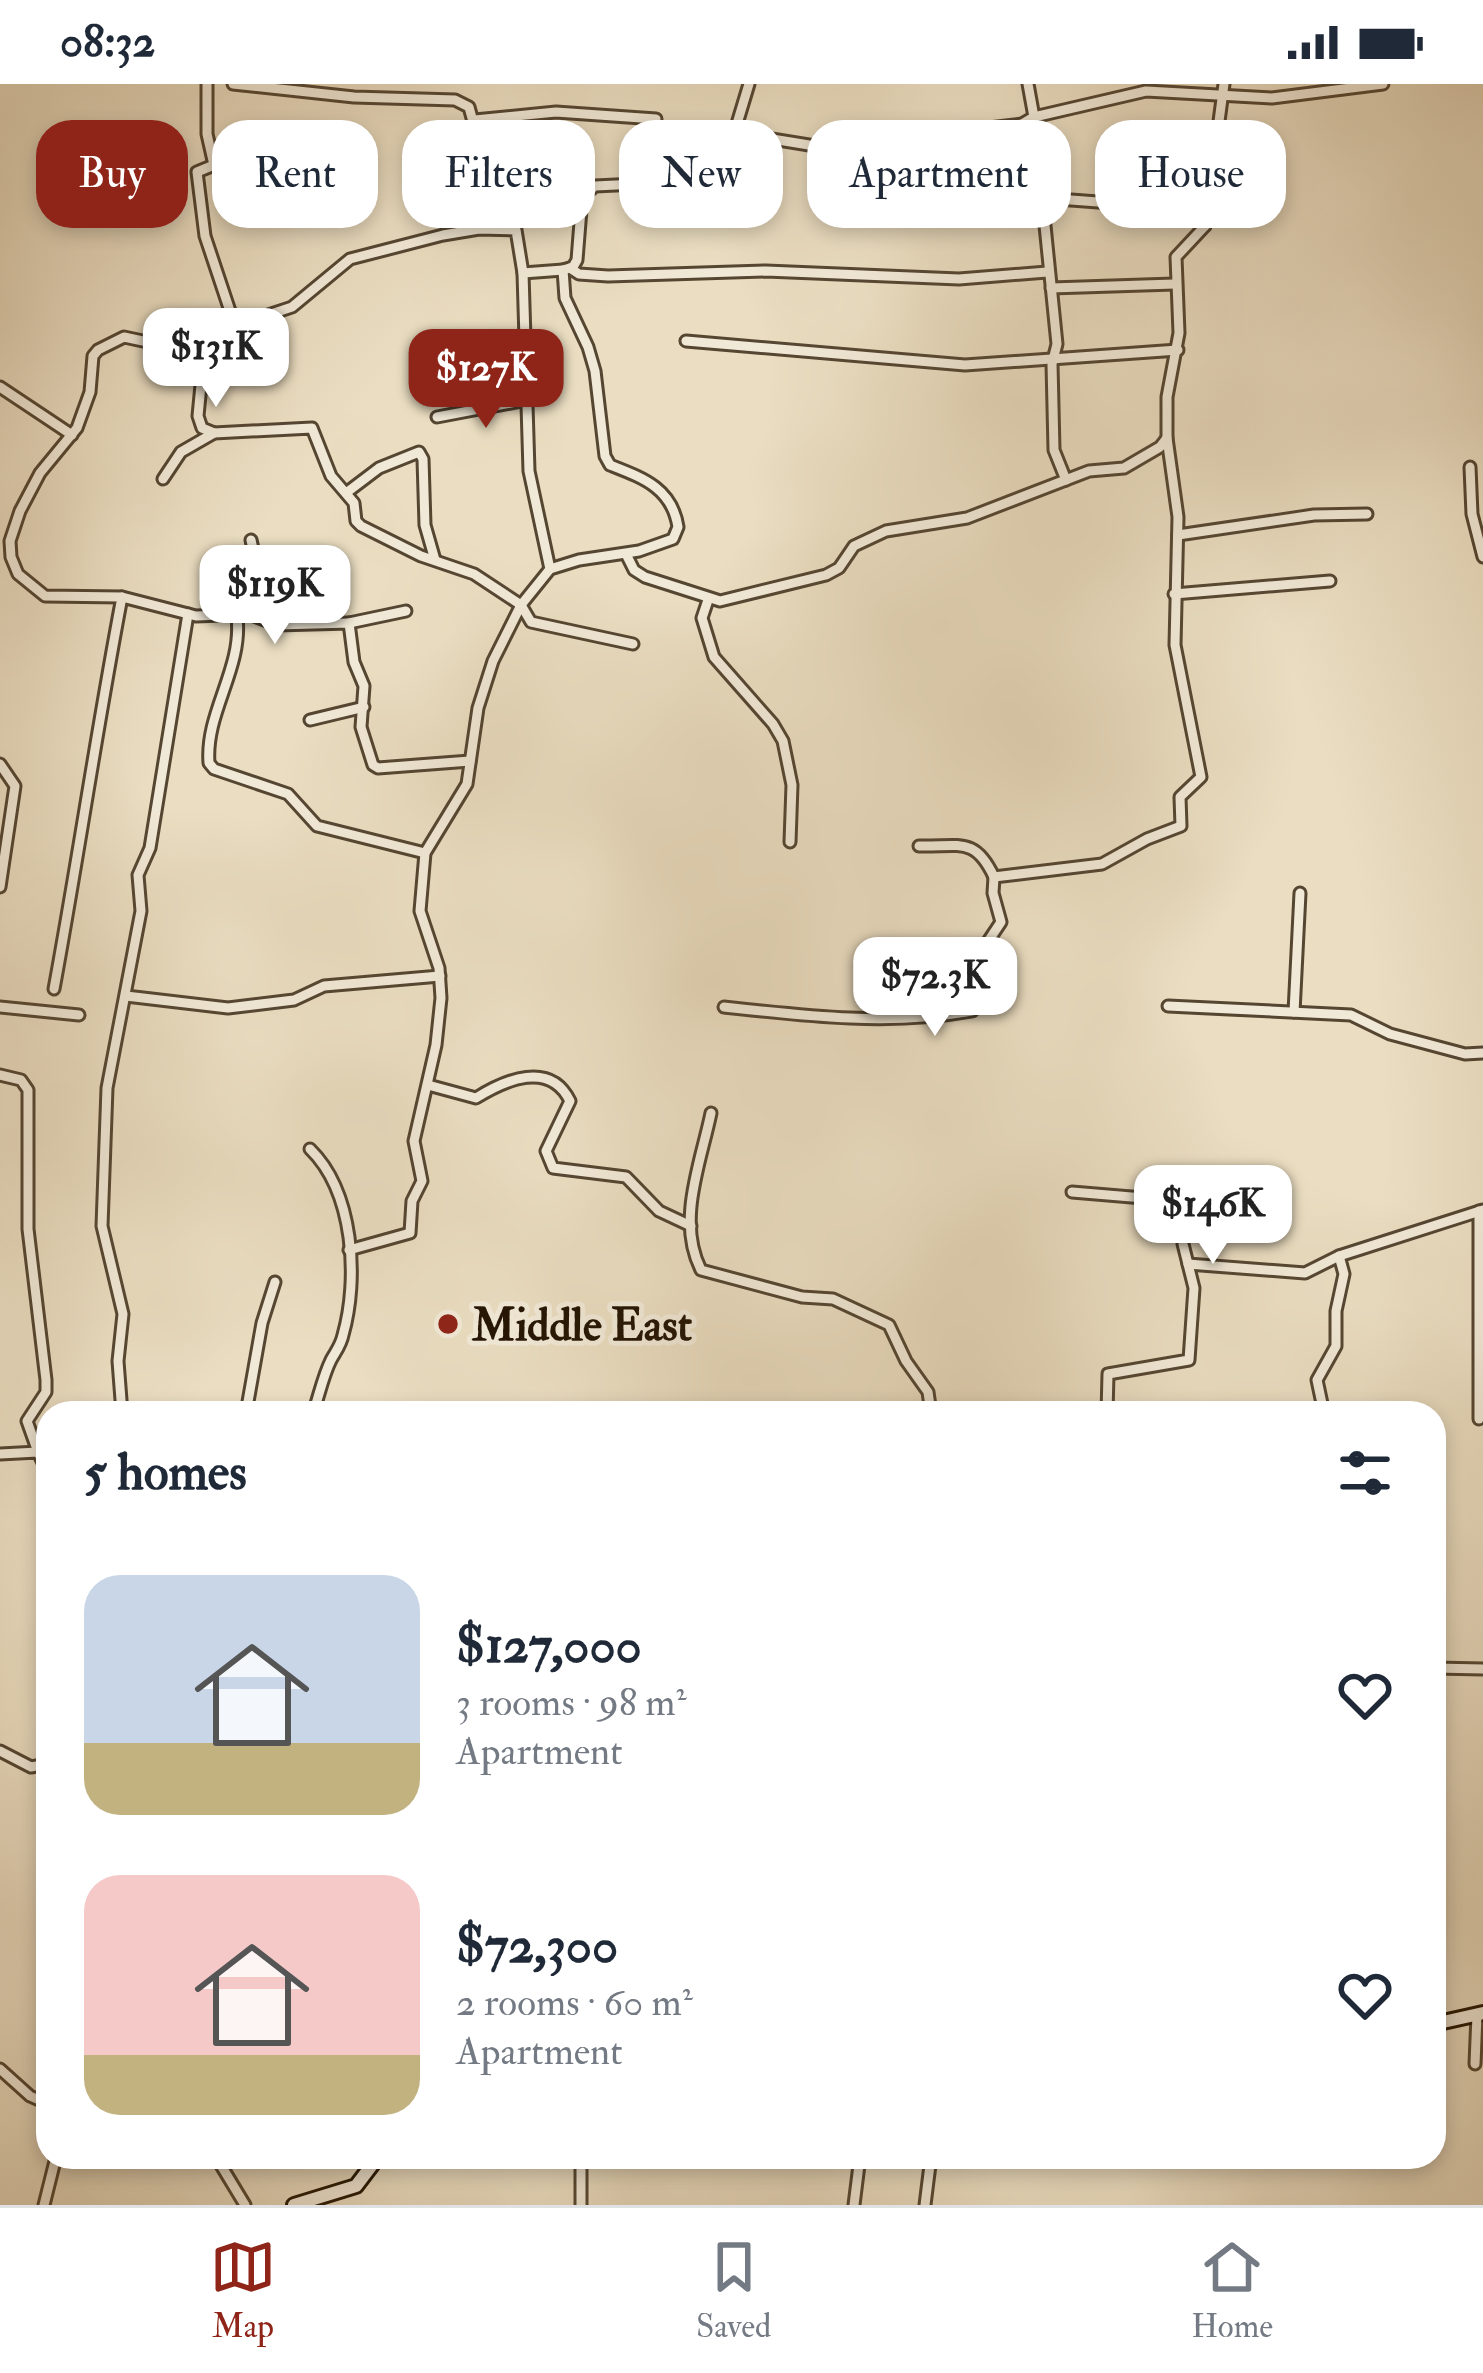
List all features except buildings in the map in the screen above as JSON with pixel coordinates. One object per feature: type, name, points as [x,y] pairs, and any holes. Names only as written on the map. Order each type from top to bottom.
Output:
[{"type":"street","points":[[207,84],[207,134],[214,165],[197,172],[206,236],[235,326]]},
{"type":"street","points":[[233,84],[370,98],[455,100],[471,109],[475,120],[556,112],[656,119]]},
{"type":"street","points":[[739,120],[749,84]]},
{"type":"street","points":[[1028,84],[1034,120]]},
{"type":"street","points":[[783,141],[846,151],[878,141],[1022,124],[1034,117],[1146,92],[1223,90],[1272,98],[1375,85]]},
{"type":"street","points":[[451,87],[455,100]]},
{"type":"street","points":[[1219,120],[1223,90]]},
{"type":"street","points":[[523,273],[567,269],[577,263],[580,228]]},
{"type":"street","points":[[1045,228],[1056,359],[1052,364],[1054,451],[1066,480]]},
{"type":"street","points":[[994,877],[1102,864],[1180,826],[1179,798],[1200,779],[1176,656],[1178,535],[1167,397],[1178,350],[1177,251],[1203,228]]},
{"type":"street","points":[[550,569],[532,496],[528,335],[516,230],[443,235],[350,260],[292,307],[235,326],[204,354],[198,416],[202,428],[214,433],[312,428],[331,476],[354,503],[357,523],[474,574],[521,605],[531,622],[633,644]]},
{"type":"street","points":[[567,269],[608,276],[766,271],[959,279],[1047,272]]},
{"type":"street","points":[[349,1250],[410,1233],[412,1201],[422,1181],[414,1141],[439,1023],[440,976],[420,911],[425,853],[467,784],[486,679],[521,605],[550,569],[673,539],[677,519],[659,489],[607,461],[592,359],[565,298],[567,269]]},
{"type":"street","points":[[1051,288],[1174,284]]},
{"type":"street","points":[[204,354],[124,337],[104,344],[93,356],[90,392],[72,435],[28,491],[5,550],[24,582],[45,596],[122,597],[188,614],[243,616],[277,625],[350,623],[406,611]]},
{"type":"street","points":[[686,341],[920,363],[1178,350]]},
{"type":"street","points":[[0,387],[72,435]]},
{"type":"street","points":[[437,417],[527,400]]},
{"type":"street","points":[[163,478],[181,452],[214,433]]},
{"type":"street","points":[[626,554],[636,573],[708,600],[726,601],[826,575],[838,568],[854,546],[886,530],[967,518],[1089,471],[1124,468],[1167,438]]},
{"type":"street","points":[[346,493],[379,468],[418,452],[423,459],[425,524],[435,560]]},
{"type":"street","points":[[1470,467],[1472,514],[1483,557]]},
{"type":"street","points":[[1178,535],[1314,515],[1367,514]]},
{"type":"street","points":[[251,540],[260,576],[243,616],[237,656],[218,705],[209,763],[214,769],[288,794],[317,826],[425,853]]},
{"type":"street","points":[[1174,594],[1330,581]]},
{"type":"street","points":[[54,989],[122,597]]},
{"type":"street","points":[[708,600],[702,618],[714,657],[783,741],[791,776],[790,842]]},
{"type":"street","points":[[121,1401],[118,1361],[123,1314],[102,1226],[107,1088],[141,911],[138,875],[150,848],[188,614]]},
{"type":"street","points":[[350,623],[354,662],[362,677],[362,728],[369,758],[378,768],[470,760]]},
{"type":"street","points":[[310,719],[364,707]]},
{"type":"street","points":[[0,764],[15,786],[0,887]]},
{"type":"street","points":[[724,1007],[808,1016],[922,1017],[970,1012],[976,958],[1001,922],[994,877],[985,857],[973,848],[920,845]]},
{"type":"street","points":[[1294,1012],[1300,893]]},
{"type":"street","points":[[126,996],[228,1008],[294,1000],[324,986],[440,976]]},
{"type":"street","points":[[1168,1006],[1352,1015],[1390,1034],[1465,1054],[1483,1053]]},
{"type":"street","points":[[0,1007],[79,1015]]},
{"type":"street","points":[[0,1075],[21,1080],[28,1090],[26,1206],[46,1380],[40,1401]]},
{"type":"street","points":[[428,1084],[473,1098],[499,1084],[542,1076],[565,1091],[570,1101],[546,1151],[553,1168],[626,1177],[659,1211],[692,1226]]},
{"type":"street","points":[[711,1113],[692,1193],[695,1258],[704,1273],[802,1297],[833,1299],[889,1325],[930,1401]]},
{"type":"street","points":[[310,1149],[323,1162],[340,1201],[352,1294],[345,1328],[318,1401]]},
{"type":"street","points":[[1072,1192],[1179,1201],[1185,1211],[1184,1244],[1194,1288],[1187,1362],[1108,1374],[1107,1401]]},
{"type":"street","points":[[1188,1264],[1298,1274],[1481,1210],[1479,1419]]},
{"type":"street","points":[[1321,1401],[1317,1380],[1336,1346],[1336,1311],[1344,1274],[1339,1256]]},
{"type":"street","points":[[248,1401],[262,1323],[275,1282]]},
{"type":"street","points":[[36,1407],[27,1421],[36,1447]]},
{"type":"street","points":[[0,1454],[36,1453]]},
{"type":"street","points":[[1446,1668],[1483,1670]]},
{"type":"street","points":[[0,1751],[36,1766]]},
{"type":"street","points":[[1446,2021],[1480,2014],[1475,2064]]},
{"type":"street","points":[[0,2069],[36,2099]]},
{"type":"street","points":[[44,2205],[53,2169]]},
{"type":"street","points":[[223,2169],[245,2205]]},
{"type":"street","points":[[294,2205],[348,2190],[371,2169]]},
{"type":"street","points":[[581,2169],[581,2205]]},
{"type":"street","points":[[854,2205],[858,2169]]},
{"type":"street","points":[[925,2205],[930,2169]]},
{"type":"street","points":[[348,2190],[352,2205]]},
{"type":"place","name":"Middle East","points":[[448,1324]]}]
